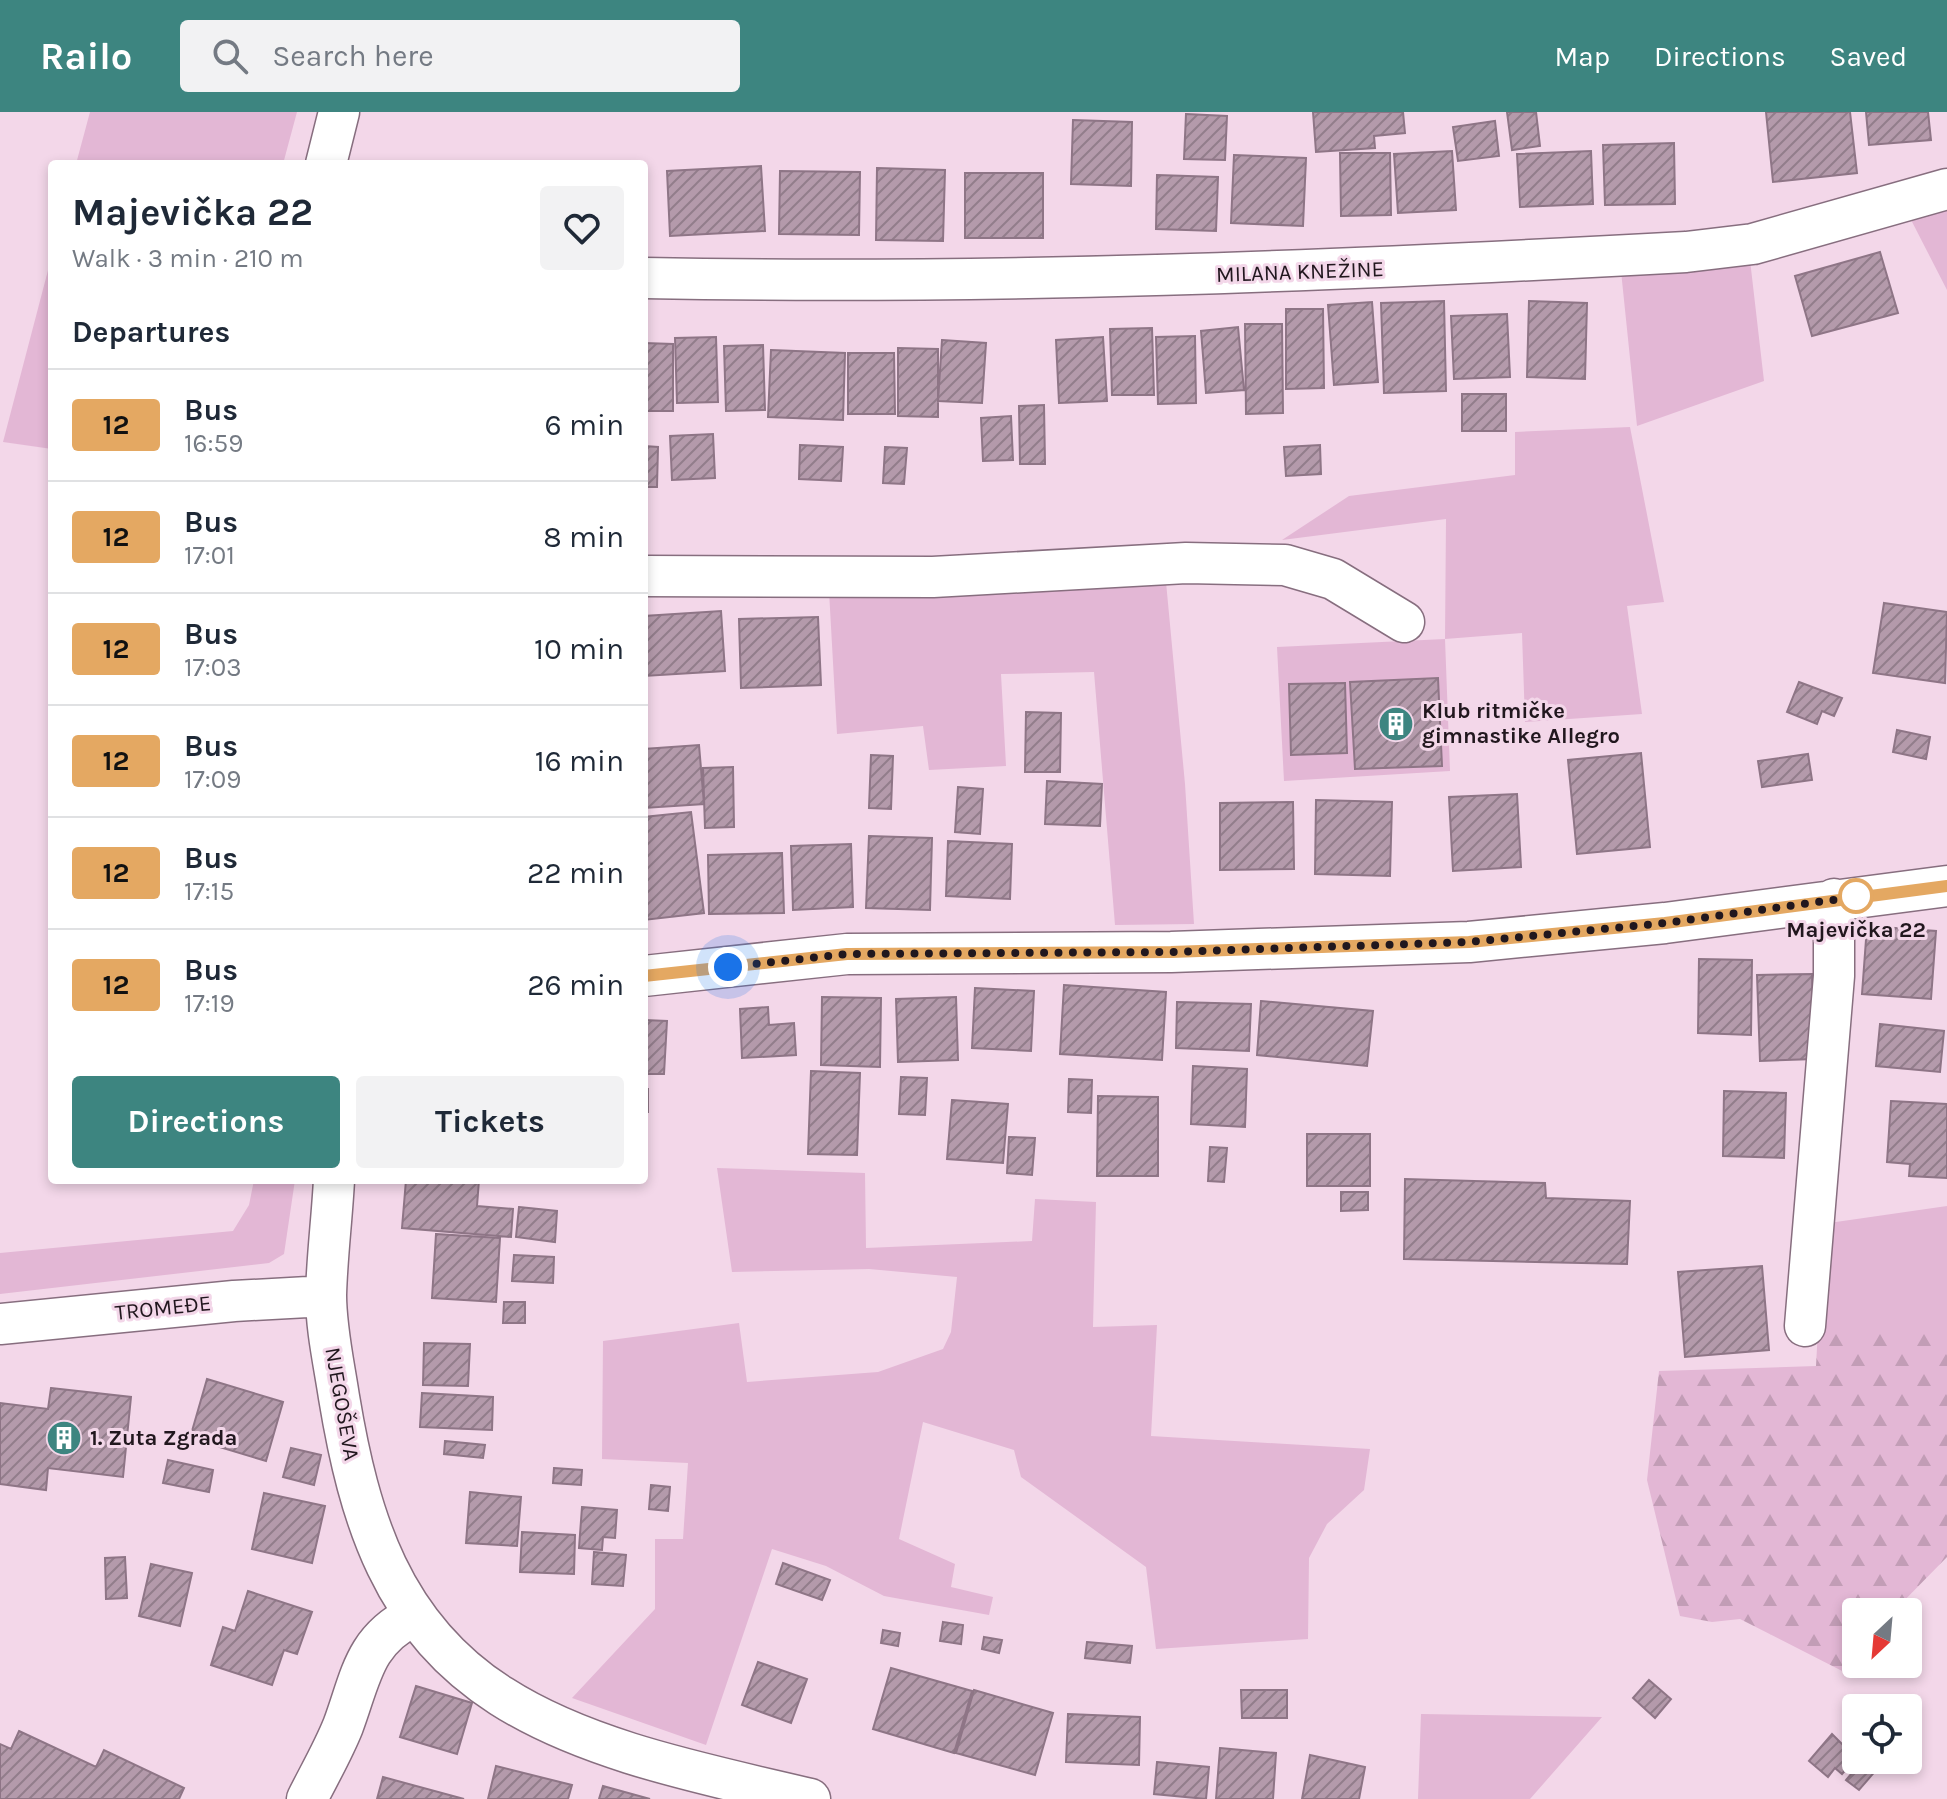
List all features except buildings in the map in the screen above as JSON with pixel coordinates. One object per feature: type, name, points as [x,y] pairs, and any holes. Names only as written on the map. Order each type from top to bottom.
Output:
[{"type":"street","points":[[327,160],[339,112]]},
{"type":"street","name":"MILANA KNEŽINE","points":[[648,278],[850,282],[1153,278],[1686,252],[1753,244],[1947,189]]},
{"type":"street","points":[[648,576],[933,577],[1186,563],[1285,565],[1333,579],[1404,622]]},
{"type":"street","points":[[648,976],[847,954],[1171,952],[1469,942],[1665,923],[1947,886]]},
{"type":"street","points":[[1805,1326],[1834,976],[1834,899]]},
{"type":"street","name":"NJEGOŠEVA","points":[[334,1184],[326,1296],[345,1434],[368,1526],[385,1567],[413,1616],[457,1663],[501,1696],[565,1728],[704,1773],[810,1799]]},
{"type":"street","name":"TROMEĐE","points":[[0,1324],[234,1301],[326,1296]]},
{"type":"street","points":[[307,1799],[342,1729],[366,1659],[382,1635],[413,1616]]},
{"type":"green space","points":[[90,112],[297,112],[284,160],[77,160]]},
{"type":"green space","points":[[1947,200],[1947,290],[1907,212]]},
{"type":"green space","points":[[1750,260],[1764,381],[1637,426],[1621,271]]},
{"type":"green space","points":[[48,270],[48,448],[3,442]]},
{"type":"green space","points":[[1630,427],[1664,602],[1627,606],[1642,714],[1525,722],[1522,633],[1445,639],[1446,519],[1282,540],[1349,496],[1515,475],[1515,432]]},
{"type":"green space","points":[[1166,582],[1185,784],[1194,924],[1115,925],[1094,672],[1001,674],[1006,766],[929,770],[923,726],[837,734],[829,591]]},
{"type":"green space","points":[[1445,639],[1450,771],[1284,781],[1277,647]]},
{"type":"green space","points":[[717,1168],[865,1173],[866,1248],[1032,1241],[1035,1199],[1096,1202],[1093,1327],[1157,1325],[1151,1436],[1370,1449],[1364,1490],[1327,1524],[1309,1558],[1308,1639],[1156,1649],[1146,1567],[1021,1477],[1014,1450],[923,1422],[899,1539],[955,1564],[951,1587],[993,1597],[989,1615],[884,1596],[826,1566],[772,1549],[706,1745],[572,1698],[655,1609],[655,1539],[683,1539],[688,1463],[602,1459],[603,1341],[739,1323],[747,1382],[878,1372],[943,1349],[951,1332],[957,1277],[869,1269],[732,1272]]},
{"type":"green space","points":[[253,1184],[294,1184],[284,1254],[269,1263],[0,1294],[0,1253],[233,1231],[249,1205]]},
{"type":"green space","points":[[1947,1206],[1947,1329],[1818,1329],[1822,1224]]},
{"type":"green space","points":[[1818,1329],[1947,1329],[1947,1557],[1907,1598],[1842,1598],[1842,1671],[1740,1619],[1712,1622],[1680,1616],[1647,1480],[1659,1371],[1816,1366]]},
{"type":"green space","points":[[1421,1714],[1602,1717],[1530,1799],[1418,1799]]},
{"type":"bus line","name":"12","points":[[648,976],[847,954],[1028,950],[1171,952],[1469,942],[1665,923],[1947,886]]},
{"type":"place","name":"Klub ritmičke gimnastike Allegro","points":[[1396,724]]},
{"type":"place","name":"Majevička 22","points":[[1856,896]]},
{"type":"place","name":"1. Zuta Zgrada","points":[[64,1438]]},
{"type":"route","points":[[728,967],[847,954],[1028,950],[1171,952],[1469,942],[1665,923],[1862,896],[1856,896]]}]
